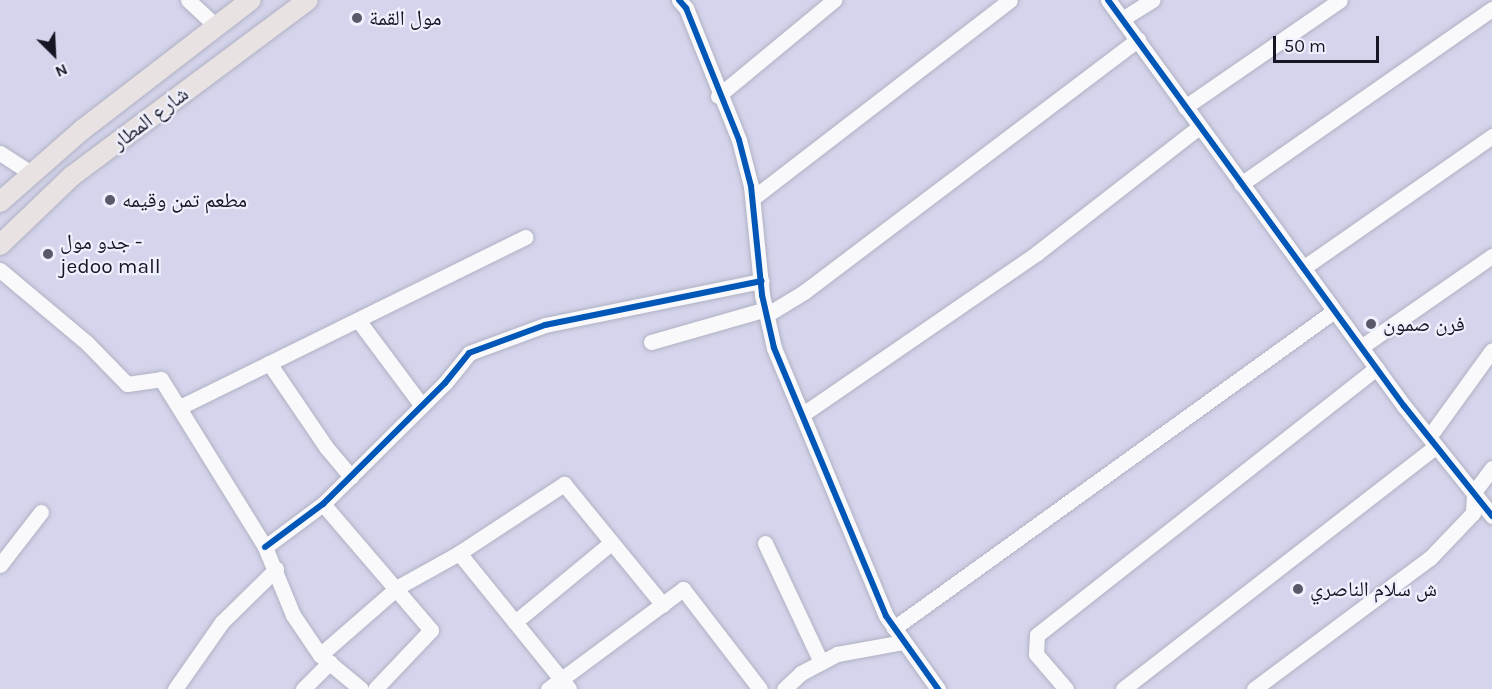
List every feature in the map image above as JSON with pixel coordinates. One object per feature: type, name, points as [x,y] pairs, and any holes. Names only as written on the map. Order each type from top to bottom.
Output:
[{"type":"main road","name":"شارع المطار","points":[[0,202],[82,130],[251,0]]},
{"type":"main road","name":"شارع المطار","points":[[0,245],[29,213],[102,153],[308,0]]},
{"type":"main road","points":[[121,99],[125,113],[141,124]]},
{"type":"main road","points":[[82,130],[97,140],[102,153]]},
{"type":"street","points":[[188,0],[216,26]]},
{"type":"street","points":[[679,0],[686,8],[718,96],[739,140],[753,198],[762,281],[774,348],[894,628],[938,689]]},
{"type":"street","points":[[718,96],[834,0]]},
{"type":"street","points":[[753,198],[1010,0]]},
{"type":"street","points":[[1108,0],[1376,368],[1492,516]]},
{"type":"street","points":[[1122,19],[1152,0]]},
{"type":"street","points":[[1185,107],[1340,0]]},
{"type":"street","points":[[1241,184],[1492,9]]},
{"type":"street","points":[[651,342],[767,312],[813,285],[1138,39]]},
{"type":"street","points":[[803,414],[1037,253],[1199,127]]},
{"type":"street","points":[[1303,268],[1492,136]]},
{"type":"street","points":[[0,153],[31,173]]},
{"type":"street","points":[[180,407],[525,237]]},
{"type":"street","points":[[1361,347],[1492,256]]},
{"type":"street","points":[[0,270],[87,343],[127,384],[161,379],[265,547],[293,615],[325,659],[362,689]]},
{"type":"street","points":[[265,547],[323,504],[422,406],[469,353],[499,340],[545,325],[762,281]]},
{"type":"street","points":[[894,628],[1334,311]]},
{"type":"street","points":[[358,320],[422,406]]},
{"type":"street","points":[[1123,689],[1432,442],[1492,350]]},
{"type":"street","points":[[269,363],[326,447],[351,477]]},
{"type":"street","points":[[1066,689],[1035,654],[1037,635],[1376,368]]},
{"type":"street","points":[[1254,689],[1430,558],[1473,513],[1474,492],[1492,468]]},
{"type":"street","points":[[303,689],[325,659],[398,587],[459,553],[564,484],[663,605]]},
{"type":"street","points":[[323,504],[398,587],[431,630],[375,689]]},
{"type":"street","points":[[0,565],[41,512]]},
{"type":"street","points":[[515,622],[611,543]]},
{"type":"street","points":[[765,543],[821,662]]},
{"type":"street","points":[[459,553],[566,683]]},
{"type":"street","points":[[176,689],[222,622],[276,569]]},
{"type":"street","points":[[548,689],[566,683],[683,589],[760,689]]},
{"type":"street","points":[[784,689],[801,673],[837,654],[904,642]]},
{"type":"cycle path","points":[[679,0],[686,8],[739,140],[751,186],[762,295],[774,348],[886,616],[938,689]]},
{"type":"cycle path","points":[[1108,0],[1404,406],[1492,516]]},
{"type":"cycle path","points":[[265,547],[323,504],[445,383],[469,353],[545,325],[762,281]]},
{"type":"place","name":"مول القمة","points":[[357,18]]},
{"type":"place","name":"مطعم تمن وقيمه","points":[[110,200]]},
{"type":"place","name":"جدو مول - jedoo mall","points":[[48,254]]},
{"type":"place","name":"فرن صمون","points":[[1371,324]]},
{"type":"place","name":"ش سلام الناصري","points":[[1298,589]]}]
